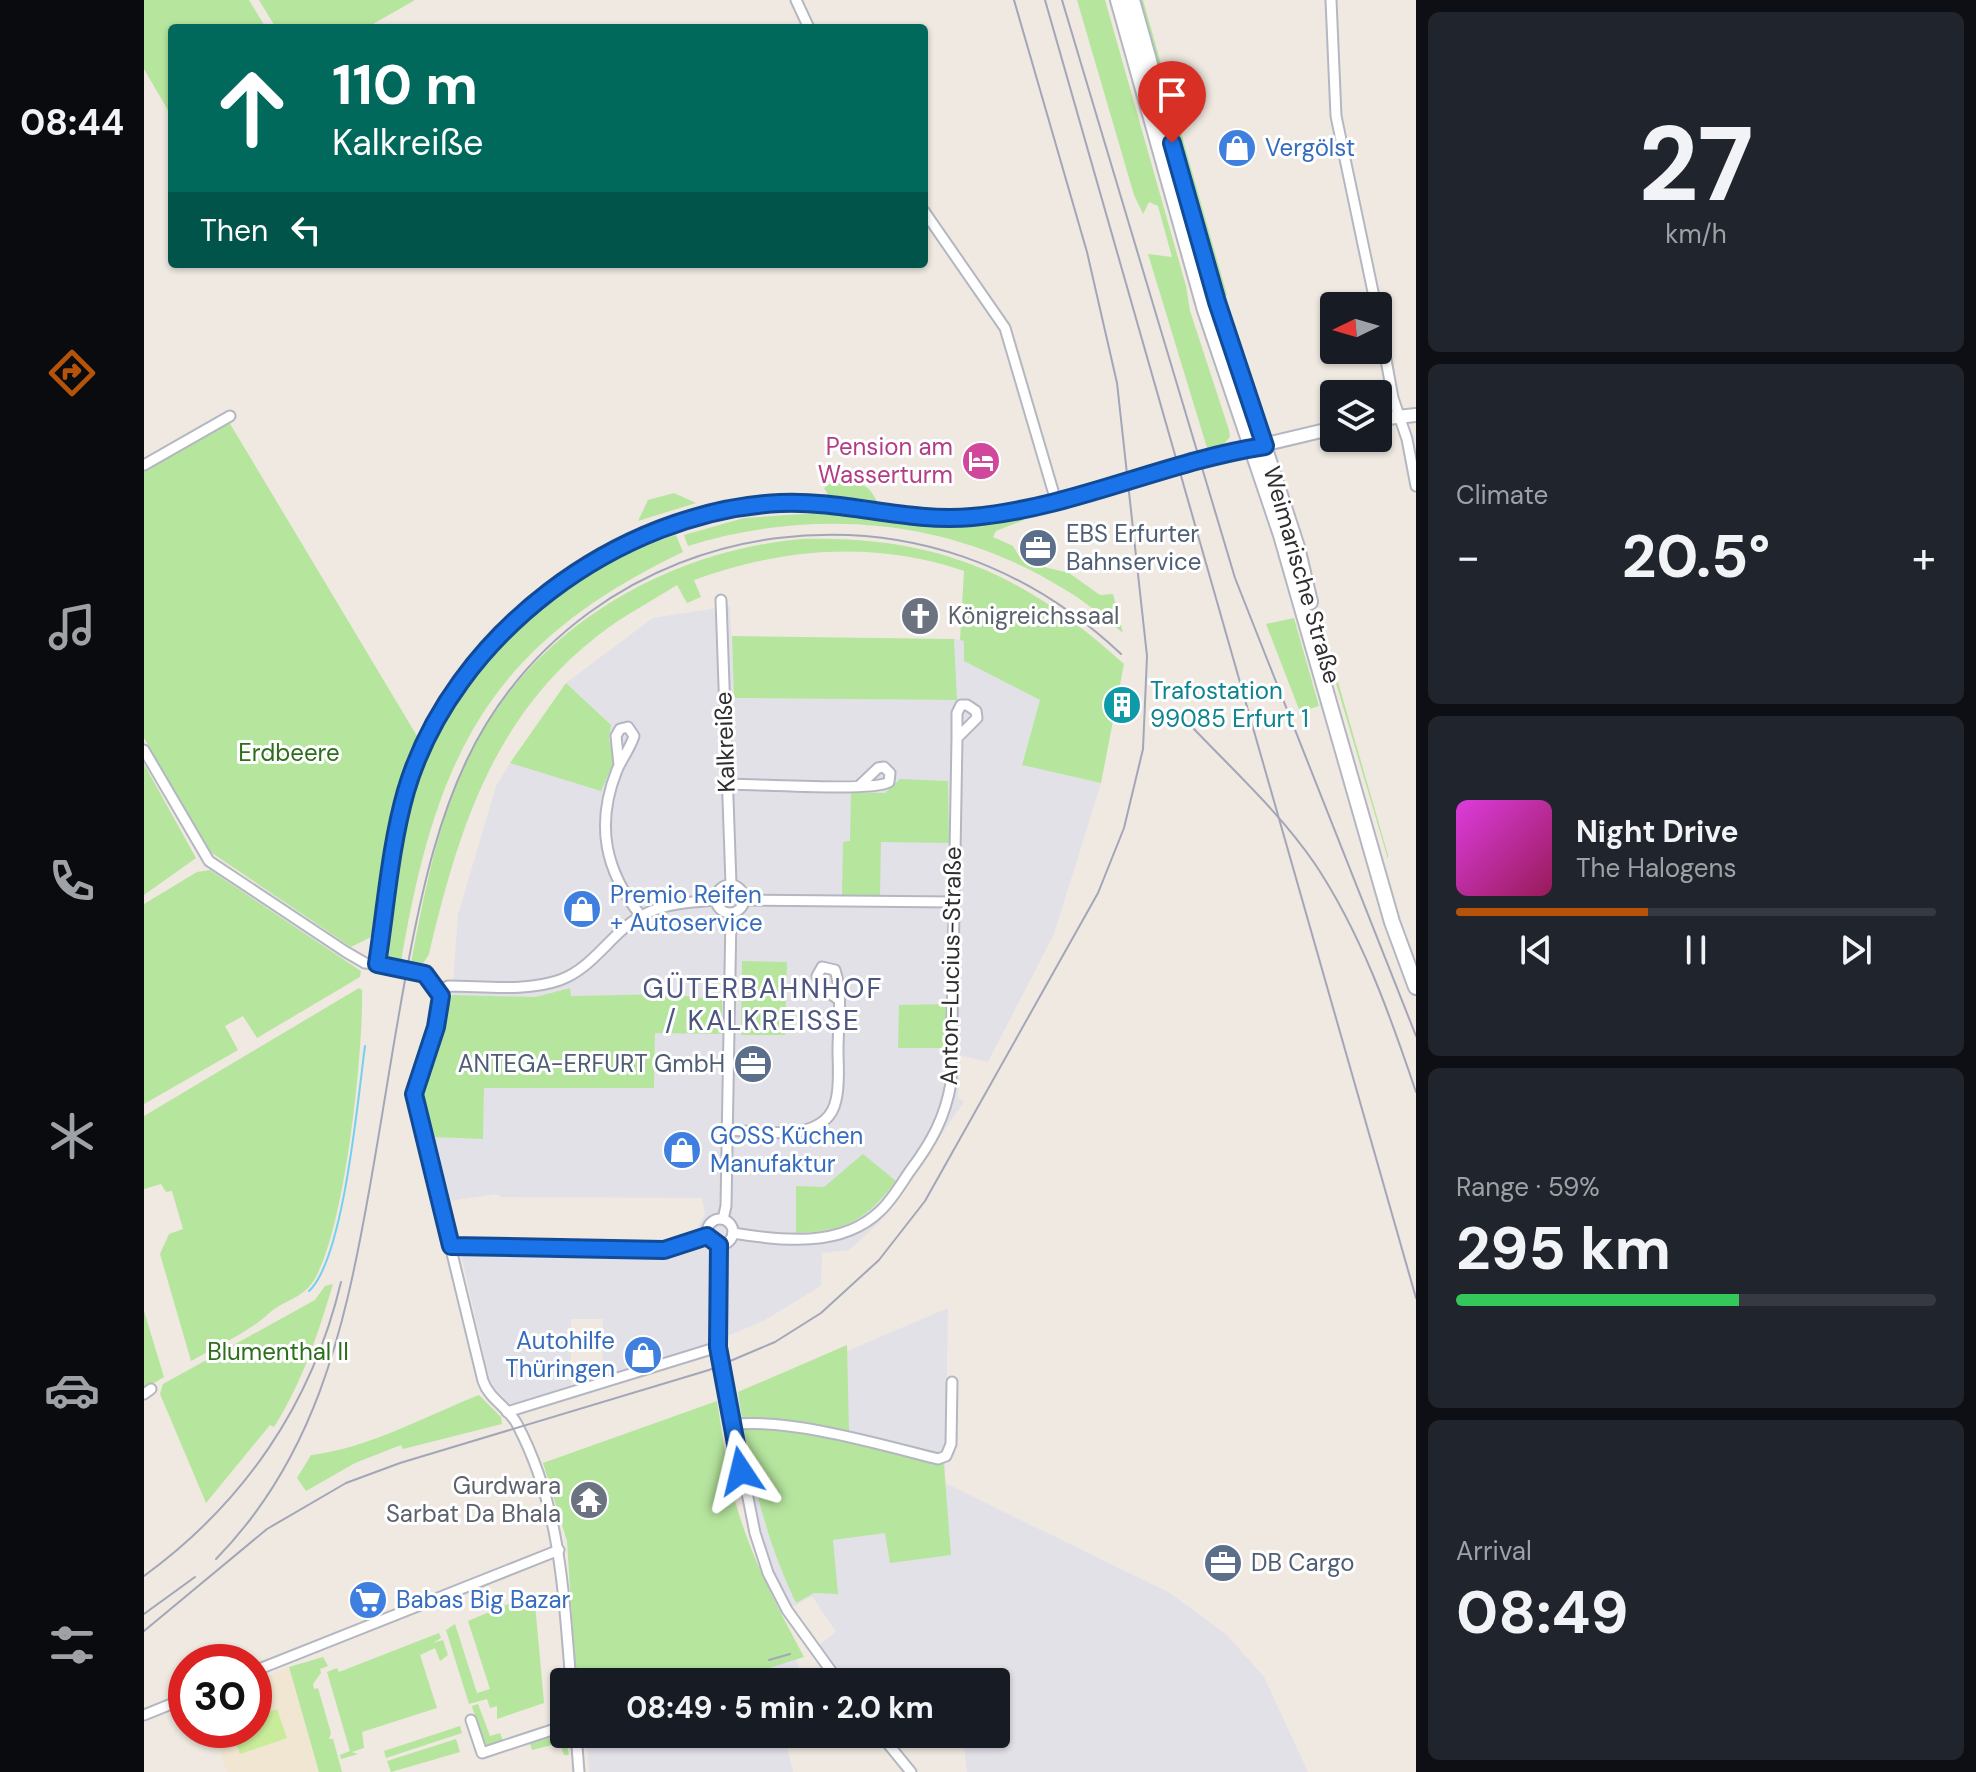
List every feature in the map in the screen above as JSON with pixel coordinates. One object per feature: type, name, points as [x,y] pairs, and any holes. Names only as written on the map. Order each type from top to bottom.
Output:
[{"type":"main road","name":"Weimarische Straße","points":[[1118,0],[1202,300],[1258,447],[1392,922],[1416,987]]},
{"type":"main road","name":"Weimarische Straße","points":[[1132,0],[1258,447],[1416,967]]},
{"type":"street","points":[[796,0],[807,24]]},
{"type":"street","points":[[1331,0],[1336,116],[1373,292]]},
{"type":"street","points":[[928,216],[991,303],[1009,336],[1056,501]]},
{"type":"street","points":[[1388,364],[1416,486]]},
{"type":"street","points":[[1392,417],[1416,415]]},
{"type":"street","points":[[144,465],[230,416]]},
{"type":"street","points":[[377,964],[407,790],[437,717],[458,682],[486,648],[520,615],[568,579],[644,538],[740,508],[815,503],[926,518],[962,518],[1056,501],[1320,432]]},
{"type":"street","name":"Kalkreiße","points":[[721,600],[731,884]]},
{"type":"street","name":"Anton-Lucius-Straße","points":[[733,1233],[797,1239],[820,1238],[858,1228],[881,1210],[926,1150],[940,1125],[951,1083],[957,738]]},
{"type":"street","points":[[144,750],[209,861],[365,963],[419,971],[431,977],[439,990],[442,1004],[414,1094],[486,1391],[516,1422],[538,1478],[559,1550],[570,1668]]},
{"type":"street","points":[[619,765],[605,810],[605,846],[615,875],[641,916]]},
{"type":"street","points":[[727,784],[859,786]]},
{"type":"street","points":[[716,900],[722,887],[731,884],[739,887],[745,900]]},
{"type":"street","points":[[439,990],[448,986],[537,985],[559,980],[596,958],[641,916],[673,904],[716,900]]},
{"type":"street","points":[[716,900],[723,911],[731,914],[739,911],[745,900]]},
{"type":"street","points":[[745,900],[954,902]]},
{"type":"street","points":[[723,1219],[731,914]]},
{"type":"street","points":[[727,1130],[800,1131],[813,1128],[830,1116],[837,1093],[838,999]]},
{"type":"street","points":[[719,1245],[730,1240],[733,1233],[731,1225],[723,1219]]},
{"type":"street","points":[[707,1236],[710,1223],[723,1219]]},
{"type":"street","points":[[707,1236],[719,1245]]},
{"type":"street","points":[[451,1246],[664,1250],[707,1236]]},
{"type":"street","points":[[719,1245],[718,1347],[745,1494],[768,1573],[787,1610],[829,1668]]},
{"type":"street","points":[[507,1412],[718,1347]]},
{"type":"street","points":[[732,1425],[747,1422],[800,1429],[938,1459],[946,1456],[951,1444],[952,1382]]},
{"type":"street","points":[[272,1664],[559,1550]]},
{"type":"street","points":[[144,1715],[168,1705]]},
{"type":"street","points":[[471,1720],[482,1753],[550,1731]]},
{"type":"street","points":[[577,1748],[579,1772]]},
{"type":"street","points":[[891,1748],[911,1772]]},
{"type":"shaded area","points":[[730,606],[735,698],[956,700],[954,639],[964,640],[964,661],[1040,700],[1022,764],[1101,783],[1054,934],[988,1062],[959,1055],[958,1098],[964,1102],[878,1224],[849,1250],[822,1253],[821,1286],[763,1321],[711,1343],[602,1378],[603,1319],[571,1319],[571,1388],[519,1404],[509,1403],[491,1385],[460,1250],[650,1255],[651,1245],[692,1237],[705,1214],[702,1198],[501,1197],[496,1194],[449,1201],[431,1137],[483,1139],[484,1088],[654,1087],[655,1033],[667,994],[570,996],[570,988],[535,997],[452,995],[458,915],[496,786],[510,763],[601,790],[614,762],[609,739],[611,725],[566,683],[653,618]]},
{"type":"shaded area","points":[[948,1308],[945,1483],[1170,1593],[1227,1635],[1264,1677],[1308,1772],[967,1772],[964,1748],[1010,1748],[1010,1668],[833,1668],[816,1647],[836,1632],[812,1596],[791,1608],[772,1571],[749,1493],[732,1400]]},
{"type":"shaded area","points":[[796,1658],[799,1668],[766,1668]]},
{"type":"shaded area","points":[[289,1667],[319,1772],[227,1772],[219,1748],[272,1748],[272,1674]]},
{"type":"shaded area","points":[[587,1748],[787,1748],[793,1772],[589,1772]]},
{"type":"green space","points":[[144,0],[249,0],[264,24],[168,24],[168,110],[144,69]]},
{"type":"green space","points":[[259,0],[415,0],[373,24],[274,24]]},
{"type":"green space","points":[[1077,0],[1105,0],[1186,286],[1190,311],[1229,430],[1230,437],[1222,446],[1208,451],[1148,254],[1172,257],[1158,206],[1149,202],[1143,214],[1134,195]]},
{"type":"green space","points":[[1136,0],[1143,0],[1175,113],[1171,114]]},
{"type":"green space","points":[[1178,122],[1227,295],[1220,297],[1173,123]]},
{"type":"green space","name":"Erdbeere","points":[[229,422],[420,741],[402,789],[373,936],[351,947],[209,851],[144,738],[144,472]]},
{"type":"green space","points":[[839,478],[862,484],[877,502],[829,496],[824,488]]},
{"type":"green space","points":[[674,493],[696,503],[638,521],[648,500]]},
{"type":"green space","points":[[817,513],[956,528],[1023,517],[1024,520],[996,531],[993,537],[1013,546],[1019,556],[1036,565],[1069,573],[1100,595],[1113,594],[1123,633],[1072,594],[1020,565],[975,547],[928,534],[881,526],[784,526],[688,546],[684,535],[744,518]]},
{"type":"green space","points":[[676,535],[683,552],[616,588],[562,626],[517,668],[482,715],[454,766],[432,824],[401,962],[390,961],[388,920],[412,799],[427,753],[445,715],[468,680],[527,617],[561,591],[637,549]]},
{"type":"green space","points":[[801,539],[895,544],[938,553],[1015,584],[1088,633],[1124,664],[1101,783],[1022,765],[1040,700],[964,661],[964,641],[960,640],[964,571],[930,561],[862,552],[794,555],[727,569],[694,580],[701,597],[687,603],[677,585],[615,623],[560,669],[530,704],[484,780],[467,822],[429,954],[422,965],[411,963],[432,862],[455,789],[491,718],[523,676],[561,639],[603,607],[649,581],[698,561],[749,547]]},
{"type":"green space","points":[[1294,618],[1319,706],[1300,712],[1266,624]]},
{"type":"green space","points":[[732,636],[954,639],[957,700],[734,698]]},
{"type":"green space","points":[[566,683],[611,725],[609,739],[614,762],[601,791],[510,763]]},
{"type":"green space","points":[[1336,683],[1388,855],[1388,859]]},
{"type":"green space","points":[[144,764],[196,858],[144,895]]},
{"type":"green space","points":[[900,779],[948,781],[949,843],[881,842],[880,896],[842,895],[843,842],[850,841],[851,792],[885,793]]},
{"type":"green space","points":[[210,870],[361,971],[360,977],[257,1038],[243,1016],[225,1026],[238,1050],[144,1104],[144,904],[197,872]]},
{"type":"green space","points":[[742,961],[787,962],[785,1035],[741,1035]]},
{"type":"green space","points":[[359,988],[362,990],[362,1017],[349,1145],[332,1233],[321,1267],[304,1292],[242,1333],[191,1361],[160,1254],[169,1234],[183,1229],[172,1191],[166,1192],[161,1184],[144,1189],[144,1116]]},
{"type":"green space","points":[[570,988],[571,996],[667,994],[722,1000],[722,1034],[655,1033],[654,1088],[484,1088],[483,1139],[431,1137],[422,1085],[452,995],[535,997]]},
{"type":"green space","points":[[947,1004],[946,1048],[898,1048],[899,1005]]},
{"type":"green space","points":[[863,1154],[896,1181],[885,1194],[854,1221],[829,1230],[796,1233],[796,1186],[824,1187]]},
{"type":"green space","name":"Blumenthal II","points":[[333,1284],[308,1358],[284,1410],[274,1427],[270,1425],[206,1503],[160,1394],[163,1384],[315,1300],[325,1286]]},
{"type":"green space","points":[[144,1311],[164,1377],[144,1389]]},
{"type":"green space","points":[[847,1345],[849,1432],[943,1453],[951,1555],[890,1563],[885,1533],[833,1540],[838,1594],[814,1593],[796,1603],[766,1526],[747,1447],[738,1392]]},
{"type":"green space","points":[[479,1395],[501,1417],[502,1424],[403,1449],[401,1445],[355,1463],[306,1491],[297,1478],[311,1455],[354,1446]]},
{"type":"green space","points":[[717,1401],[729,1474],[741,1522],[770,1591],[804,1657],[769,1668],[575,1668],[567,1541],[543,1463]]},
{"type":"green space","points":[[534,1593],[544,1703],[497,1719],[497,1706],[490,1708],[487,1699],[469,1704],[446,1630],[455,1624],[477,1693],[490,1689],[468,1621]]},
{"type":"green space","points":[[439,1633],[441,1638],[433,1643],[443,1640],[448,1655],[440,1661],[435,1648],[420,1655],[437,1708],[362,1732],[364,1748],[352,1752],[358,1754],[341,1759],[340,1755],[350,1751],[327,1672],[337,1668],[339,1672]]},
{"type":"green space","points":[[323,1657],[328,1666],[320,1669],[321,1673],[313,1684],[314,1689],[318,1688],[331,1733],[329,1739],[333,1739],[342,1772],[319,1772],[289,1667]]},
{"type":"green space","points":[[478,1704],[490,1736],[500,1733],[503,1741],[486,1745],[482,1741],[472,1706]]},
{"type":"green space","points":[[277,1709],[287,1738],[272,1743],[272,1711]]},
{"type":"green space","points":[[460,1726],[462,1733],[386,1758],[384,1751]]},
{"type":"green space","points":[[550,1734],[550,1746],[532,1750],[529,1741]]},
{"type":"green space","points":[[456,1739],[460,1752],[391,1772],[387,1761]]},
{"type":"green space","points":[[238,1748],[258,1748],[240,1754]]},
{"type":"waterway","points":[[309,1291],[321,1273],[332,1246],[340,1213],[348,1176],[365,1046]]},
{"type":"tram line","points":[[769,1660],[790,1654]]},
{"type":"railway","points":[[144,1631],[267,1529],[346,1483],[400,1463],[709,1370],[775,1342],[821,1313],[879,1260],[925,1201],[1098,893],[1124,828],[1143,749],[1147,656],[1117,383],[1087,252],[1014,0]]},
{"type":"railway","points":[[1045,0],[1416,1298]]},
{"type":"railway","points":[[1062,0],[1235,578],[1416,1036]]},
{"type":"railway","points":[[216,1559],[250,1520],[278,1479],[301,1435],[335,1344],[359,1247],[411,948],[448,804],[466,761],[489,720],[516,682],[550,646],[611,598],[680,563],[753,542],[826,535],[874,537],[919,544],[963,557],[1005,574],[1046,596],[1121,654]]},
{"type":"railway","points":[[1193,728],[1288,828],[1331,890],[1373,975],[1416,1092]]},
{"type":"railway","points":[[144,1576],[213,1516],[243,1483],[269,1447],[312,1369],[341,1282]]},
{"type":"railway","points":[[144,1614],[195,1577]]},
{"type":"place","name":"Vergölst","points":[[1237,148]]},
{"type":"place","name":"Pension am Wasserturm","points":[[981,461]]},
{"type":"place","name":"EBS Erfurter Bahnservice","points":[[1038,548]]},
{"type":"place","name":"Königreichssaal","points":[[920,616]]},
{"type":"place","name":"Trafostation 99085 Erfurt 1","points":[[1122,705]]},
{"type":"place","name":"Premio Reifen + Autoservice","points":[[582,909]]},
{"type":"place","name":"ANTEGA-ERFURT GmbH","points":[[753,1064]]},
{"type":"place","name":"GOSS Küchen Manufaktur","points":[[682,1150]]},
{"type":"place","name":"Autohilfe Thüringen","points":[[643,1355]]},
{"type":"place","name":"Gurdwara Sarbat Da Bhala","points":[[589,1500]]},
{"type":"place","name":"DB Cargo","points":[[1223,1563]]},
{"type":"place","name":"Babas Big Bazar","points":[[368,1600]]},
{"type":"district","name":"GÜTERBAHNHOF / KALKREISSE","points":[[763,1004]]},
{"type":"route","points":[[741,1471],[718,1347],[719,1245],[707,1236],[664,1250],[451,1246],[414,1094],[436,1027],[441,996],[431,977],[419,971],[377,964],[407,790],[437,717],[458,682],[486,648],[520,615],[568,579],[587,566],[644,538],[712,515],[778,503],[845,505],[926,518],[996,514],[1090,494],[1218,456],[1265,446],[1217,302],[1172,143]]}]
